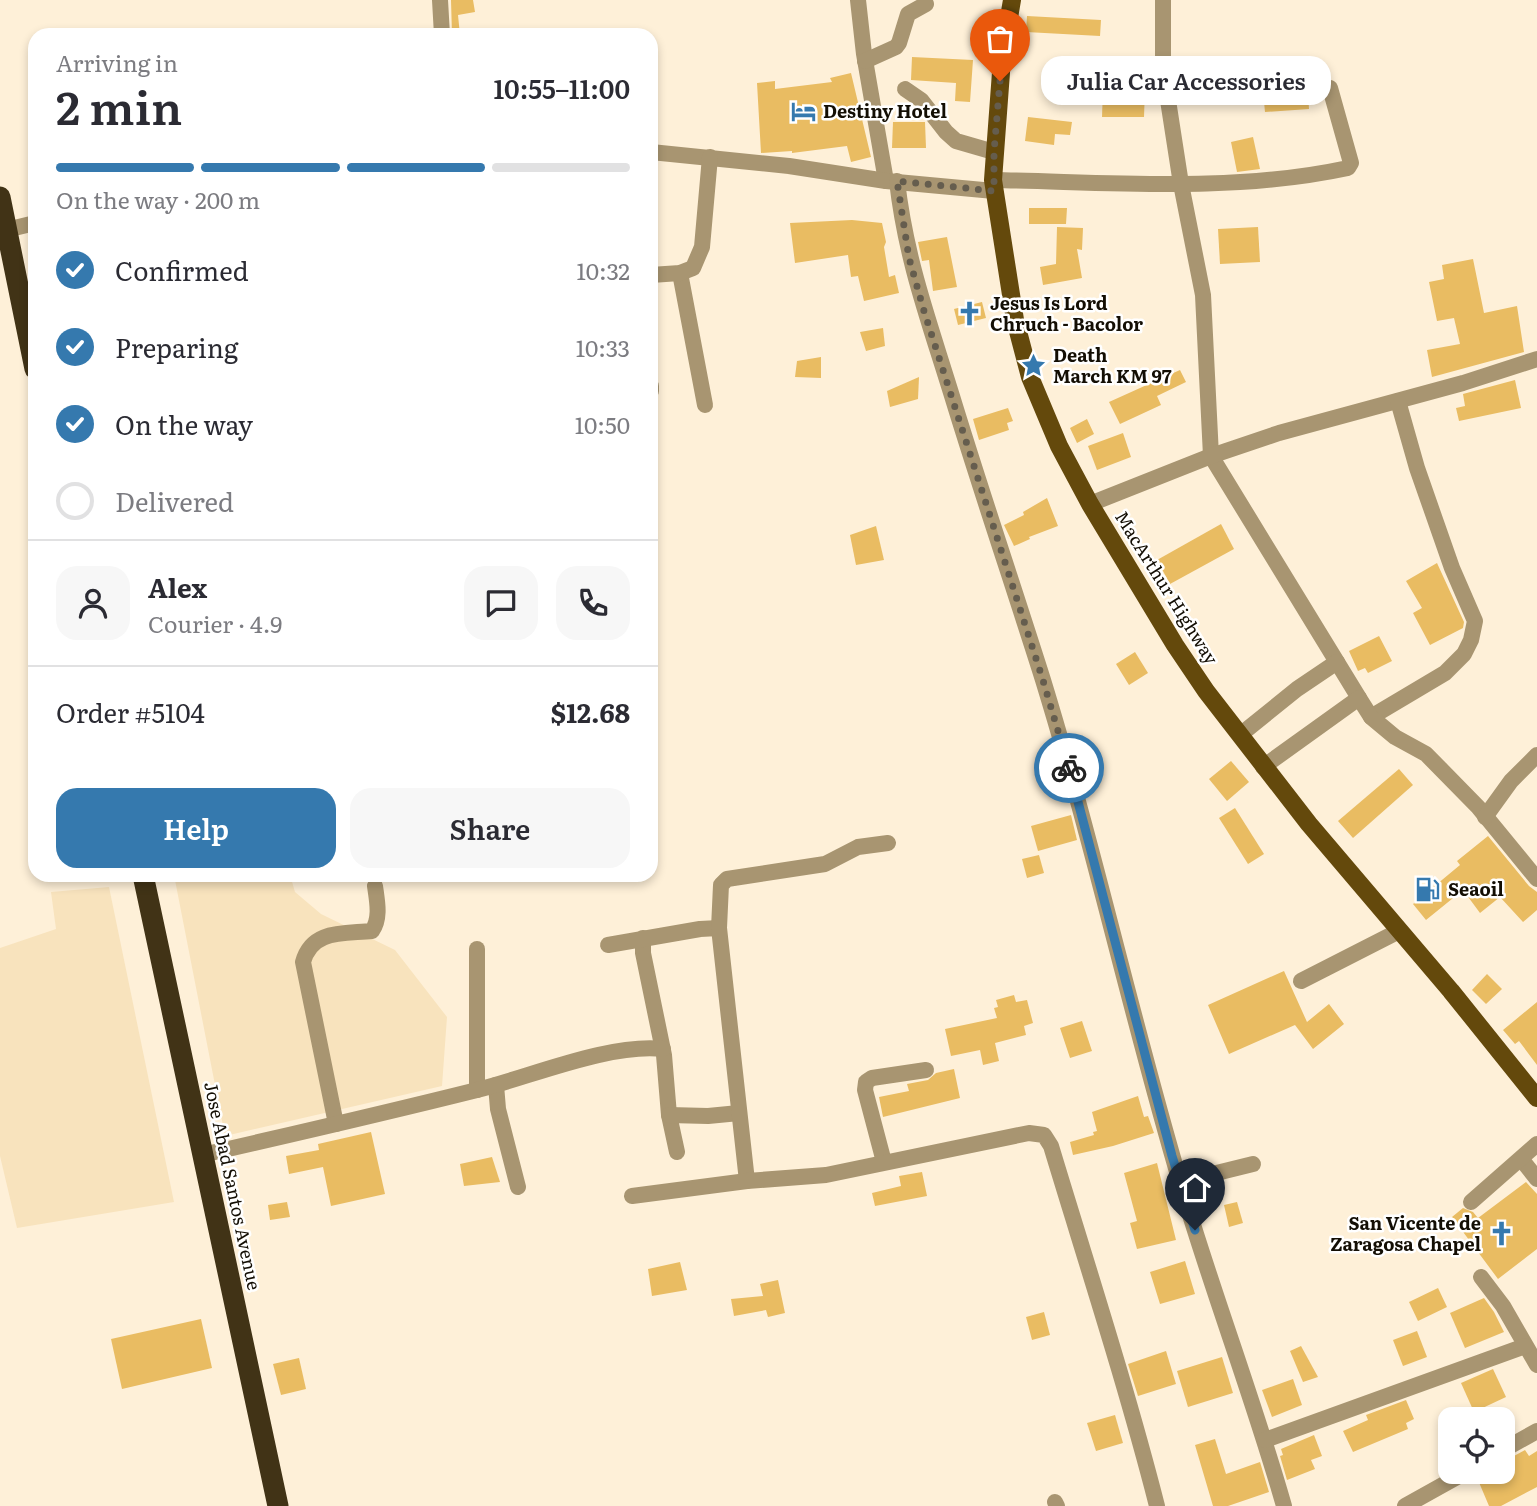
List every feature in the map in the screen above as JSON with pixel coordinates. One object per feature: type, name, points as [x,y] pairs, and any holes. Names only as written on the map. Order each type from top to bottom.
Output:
[{"type":"highway","points":[[0,197],[28,335]]},
{"type":"highway","name":"Jose Abad Santos Avenue","points":[[143,882],[278,1506]]},
{"type":"main road","name":"MacArthur Highway","points":[[1012,0],[1002,59],[994,185],[1015,320],[1030,377],[1059,446],[1090,504],[1175,645],[1263,767],[1537,1098]]},
{"type":"street","points":[[440,0],[442,28]]},
{"type":"street","points":[[858,0],[865,61],[909,258],[1042,677],[1077,796],[1180,1182],[1284,1506]]},
{"type":"street","points":[[1163,0],[1163,68],[1181,184],[1203,295],[1211,456],[1371,717],[1395,737],[1426,754],[1485,817],[1537,879]]},
{"type":"street","points":[[865,61],[896,47],[908,14],[926,4]]},
{"type":"street","points":[[658,152],[710,156],[891,181],[994,185],[1278,181],[1348,168],[1351,163],[1330,88]]},
{"type":"street","points":[[905,89],[922,100],[956,141],[994,152]]},
{"type":"street","points":[[658,275],[680,273],[693,268],[702,247],[710,156]]},
{"type":"street","points":[[6,230],[28,225]]},
{"type":"street","points":[[680,273],[705,405]]},
{"type":"street","points":[[1090,504],[1211,456],[1279,433],[1537,359]]},
{"type":"street","points":[[1371,717],[1445,673],[1464,654],[1471,640],[1475,621],[1452,568],[1417,468],[1398,401]]},
{"type":"street","points":[[1240,735],[1337,662]]},
{"type":"street","points":[[1263,767],[1360,698]]},
{"type":"street","points":[[1485,817],[1511,780],[1537,755]]},
{"type":"street","points":[[747,1181],[719,928],[721,885],[727,879],[825,864],[858,847],[888,843]]},
{"type":"street","points":[[335,1124],[303,962],[311,944],[322,936],[372,931],[376,925],[378,909],[375,886]]},
{"type":"street","points":[[608,945],[719,928]]},
{"type":"street","points":[[1301,981],[1399,931]]},
{"type":"street","points":[[643,939],[643,953],[663,1049],[669,1115],[677,1152]]},
{"type":"street","points":[[477,949],[477,1090]]},
{"type":"street","points":[[202,1156],[477,1090],[582,1059],[633,1050],[663,1049]]},
{"type":"street","points":[[884,1163],[865,1090],[866,1082],[872,1078],[926,1070]]},
{"type":"street","points":[[496,1085],[498,1109],[518,1187]]},
{"type":"street","points":[[669,1115],[708,1116],[739,1113]]},
{"type":"street","points":[[632,1196],[747,1181],[826,1175],[1029,1133],[1044,1135],[1051,1146],[1157,1506]]},
{"type":"street","points":[[1471,1202],[1522,1160],[1537,1144]]},
{"type":"street","points":[[1522,1160],[1537,1179]]},
{"type":"street","points":[[1180,1182],[1253,1164]]},
{"type":"street","points":[[1481,1277],[1503,1306],[1537,1365]]},
{"type":"street","points":[[1265,1440],[1525,1346]]},
{"type":"street","points":[[1515,1443],[1537,1431]]},
{"type":"street","points":[[1410,1505],[1446,1484]]},
{"type":"shaded area","points":[[175,882],[292,882],[295,892],[321,914],[395,950],[447,1017],[442,1086],[225,1136]]},
{"type":"shaded area","points":[[109,887],[174,1202],[17,1228],[0,1156],[0,948],[56,929],[51,892]]},
{"type":"building","points":[[451,0],[473,0],[475,12],[458,15],[459,28],[452,28]]},
{"type":"building","points":[[1027,16],[1101,20],[1100,36],[1026,32]]},
{"type":"building","points":[[912,57],[973,60],[970,102],[955,101],[956,83],[911,80]]},
{"type":"building","points":[[851,73],[871,157],[851,162],[847,146],[792,153],[761,153],[757,83],[775,81],[775,89],[832,82],[830,78]]},
{"type":"building","points":[[1307,78],[1309,109],[1265,112],[1262,81]]},
{"type":"building","points":[[1103,88],[1145,88],[1144,117],[1102,117]]},
{"type":"building","points":[[1028,117],[1072,122],[1070,135],[1055,134],[1054,145],[1025,141]]},
{"type":"building","points":[[893,122],[925,122],[926,148],[892,148]]},
{"type":"building","points":[[1253,137],[1260,169],[1237,172],[1231,142]]},
{"type":"building","points":[[1029,208],[1067,208],[1066,224],[1029,224]]},
{"type":"building","points":[[852,220],[882,223],[889,277],[895,275],[899,293],[864,301],[858,276],[851,277],[848,255],[795,263],[790,223]]},
{"type":"building","points":[[1057,227],[1083,228],[1082,250],[1077,249],[1082,278],[1043,285],[1040,267],[1056,264]]},
{"type":"building","points":[[1258,227],[1260,262],[1220,264],[1218,229]]},
{"type":"building","points":[[947,237],[957,287],[933,291],[929,260],[922,261],[918,242]]},
{"type":"building","points":[[1473,259],[1484,313],[1517,306],[1524,352],[1432,377],[1427,350],[1460,344],[1454,318],[1437,321],[1429,282],[1444,279],[1442,265]]},
{"type":"building","name":"Jesus Is Lord Chruch - Bacolor","points":[[982,302],[986,318],[958,325],[954,309]]},
{"type":"building","points":[[883,328],[885,346],[866,351],[860,332]]},
{"type":"building","points":[[821,357],[821,378],[795,377],[797,361]]},
{"type":"building","points":[[1180,370],[1186,382],[1157,396],[1161,405],[1120,424],[1109,402]]},
{"type":"building","points":[[919,377],[918,399],[890,407],[887,391]]},
{"type":"building","points":[[1515,380],[1521,408],[1459,421],[1456,408],[1465,406],[1463,394]]},
{"type":"building","points":[[1008,408],[1013,421],[1007,423],[1009,430],[979,440],[973,419]]},
{"type":"building","points":[[1087,419],[1094,434],[1077,443],[1070,428]]},
{"type":"building","points":[[1123,433],[1131,457],[1097,470],[1088,446]]},
{"type":"building","points":[[1047,498],[1058,526],[1014,546],[1004,525],[1024,515],[1023,512]]},
{"type":"building","points":[[1221,524],[1234,549],[1170,584],[1157,560]]},
{"type":"building","points":[[876,526],[884,560],[856,565],[850,535]]},
{"type":"building","points":[[1437,563],[1464,622],[1463,628],[1430,645],[1413,613],[1422,608],[1406,581]]},
{"type":"building","points":[[1379,636],[1392,661],[1368,673],[1365,668],[1358,671],[1349,651]]},
{"type":"building","points":[[1135,652],[1148,673],[1129,685],[1116,664]]},
{"type":"building","points":[[1231,761],[1249,782],[1227,801],[1209,779]]},
{"type":"building","points":[[1399,769],[1413,785],[1353,838],[1338,821]]},
{"type":"building","points":[[1235,808],[1264,854],[1248,864],[1219,818]]},
{"type":"building","points":[[1071,815],[1077,840],[1038,851],[1031,826]]},
{"type":"building","points":[[1488,836],[1537,892],[1537,910],[1523,922],[1500,897],[1480,913],[1463,890],[1426,920],[1413,904],[1460,865],[1457,861]]},
{"type":"building","points":[[1039,855],[1044,873],[1027,878],[1022,859]]},
{"type":"building","points":[[1284,971],[1307,1022],[1329,1004],[1344,1024],[1313,1049],[1295,1025],[1229,1054],[1208,1005]]},
{"type":"building","points":[[1487,974],[1502,989],[1486,1004],[1472,990]]},
{"type":"building","points":[[1014,995],[1016,1002],[1027,1000],[1033,1023],[1024,1026],[1026,1035],[995,1043],[999,1061],[983,1065],[980,1050],[951,1056],[945,1029],[997,1018],[994,1008],[998,1007],[996,1000]]},
{"type":"building","points":[[1537,1002],[1537,1065],[1519,1041],[1515,1044],[1503,1030]]},
{"type":"building","points":[[1082,1021],[1092,1051],[1070,1058],[1060,1028]]},
{"type":"building","points":[[954,1069],[960,1098],[883,1117],[879,1097],[909,1091],[907,1084],[928,1080],[936,1073]]},
{"type":"building","points":[[1138,1096],[1144,1117],[1148,1116],[1154,1133],[1073,1155],[1070,1142],[1094,1135],[1093,1132],[1097,1131],[1092,1112]]},
{"type":"building","points":[[371,1132],[385,1194],[331,1206],[323,1167],[289,1174],[286,1156],[319,1150],[318,1144]]},
{"type":"building","points":[[492,1157],[500,1182],[464,1186],[460,1164]]},
{"type":"building","points":[[1157,1163],[1176,1240],[1137,1249],[1130,1223],[1137,1221],[1124,1173]]},
{"type":"building","points":[[922,1172],[927,1196],[875,1206],[872,1193],[901,1186],[899,1176]]},
{"type":"building","name":"San Vicente de Zaragosa Chapel","points":[[1526,1182],[1537,1194],[1537,1249],[1498,1279],[1452,1217],[1463,1208],[1473,1212],[1478,1218]]},
{"type":"building","points":[[287,1202],[290,1217],[270,1220],[268,1205]]},
{"type":"building","points":[[1237,1202],[1243,1223],[1229,1227],[1224,1205]]},
{"type":"building","points":[[1185,1261],[1195,1294],[1160,1304],[1150,1272]]},
{"type":"building","points":[[680,1262],[687,1290],[652,1296],[648,1269]]},
{"type":"building","points":[[778,1280],[785,1313],[768,1317],[766,1310],[734,1316],[731,1299],[763,1296],[760,1284]]},
{"type":"building","points":[[1438,1288],[1447,1307],[1418,1321],[1409,1302]]},
{"type":"building","points":[[1484,1298],[1504,1332],[1465,1348],[1450,1313]]},
{"type":"building","points":[[1044,1312],[1050,1335],[1032,1340],[1026,1317]]},
{"type":"building","points":[[201,1319],[212,1368],[122,1389],[111,1339]]},
{"type":"building","points":[[1417,1331],[1427,1357],[1403,1366],[1393,1340]]},
{"type":"building","points":[[1301,1346],[1318,1377],[1303,1382],[1290,1351]]},
{"type":"building","points":[[1166,1351],[1176,1384],[1138,1396],[1128,1364]]},
{"type":"building","points":[[1222,1357],[1233,1393],[1188,1407],[1177,1371]]},
{"type":"building","points":[[299,1358],[306,1389],[281,1395],[273,1364]]},
{"type":"building","points":[[1493,1369],[1506,1397],[1485,1407],[1472,1407],[1461,1383]]},
{"type":"building","points":[[1293,1379],[1302,1405],[1272,1417],[1262,1390]]},
{"type":"building","points":[[1406,1400],[1414,1419],[1406,1423],[1408,1429],[1353,1452],[1343,1431],[1368,1420],[1366,1415]]},
{"type":"building","points":[[1115,1415],[1123,1443],[1096,1451],[1087,1423]]},
{"type":"building","points":[[1314,1435],[1322,1456],[1311,1460],[1315,1469],[1287,1480],[1280,1456],[1283,1455],[1281,1449]]},
{"type":"building","points":[[1215,1439],[1226,1474],[1260,1462],[1269,1492],[1228,1506],[1213,1506],[1195,1445]]},
{"type":"building","points":[[1525,1450],[1529,1456],[1537,1451],[1537,1487],[1501,1506],[1489,1506],[1480,1484],[1515,1484],[1515,1455]]},
{"type":"way so far","points":[[1000,81],[994,152],[994,191],[897,181],[902,225],[924,311],[1069,768]]},
{"type":"place","name":"Julia Car Accessories","points":[[1000,81]]},
{"type":"place","name":"Destiny Hotel","points":[[803,112]]},
{"type":"place","name":"Jesus Is Lord Chruch - Bacolor","points":[[970,314]]},
{"type":"place","name":"Death March KM 97","points":[[1033,366]]},
{"type":"place","name":"Seaoil","points":[[1428,890]]},
{"type":"place","name":"San Vicente de Zaragosa Chapel","points":[[1501,1234]]},
{"type":"route","points":[[1069,768],[1172,1156],[1195,1230]]}]
